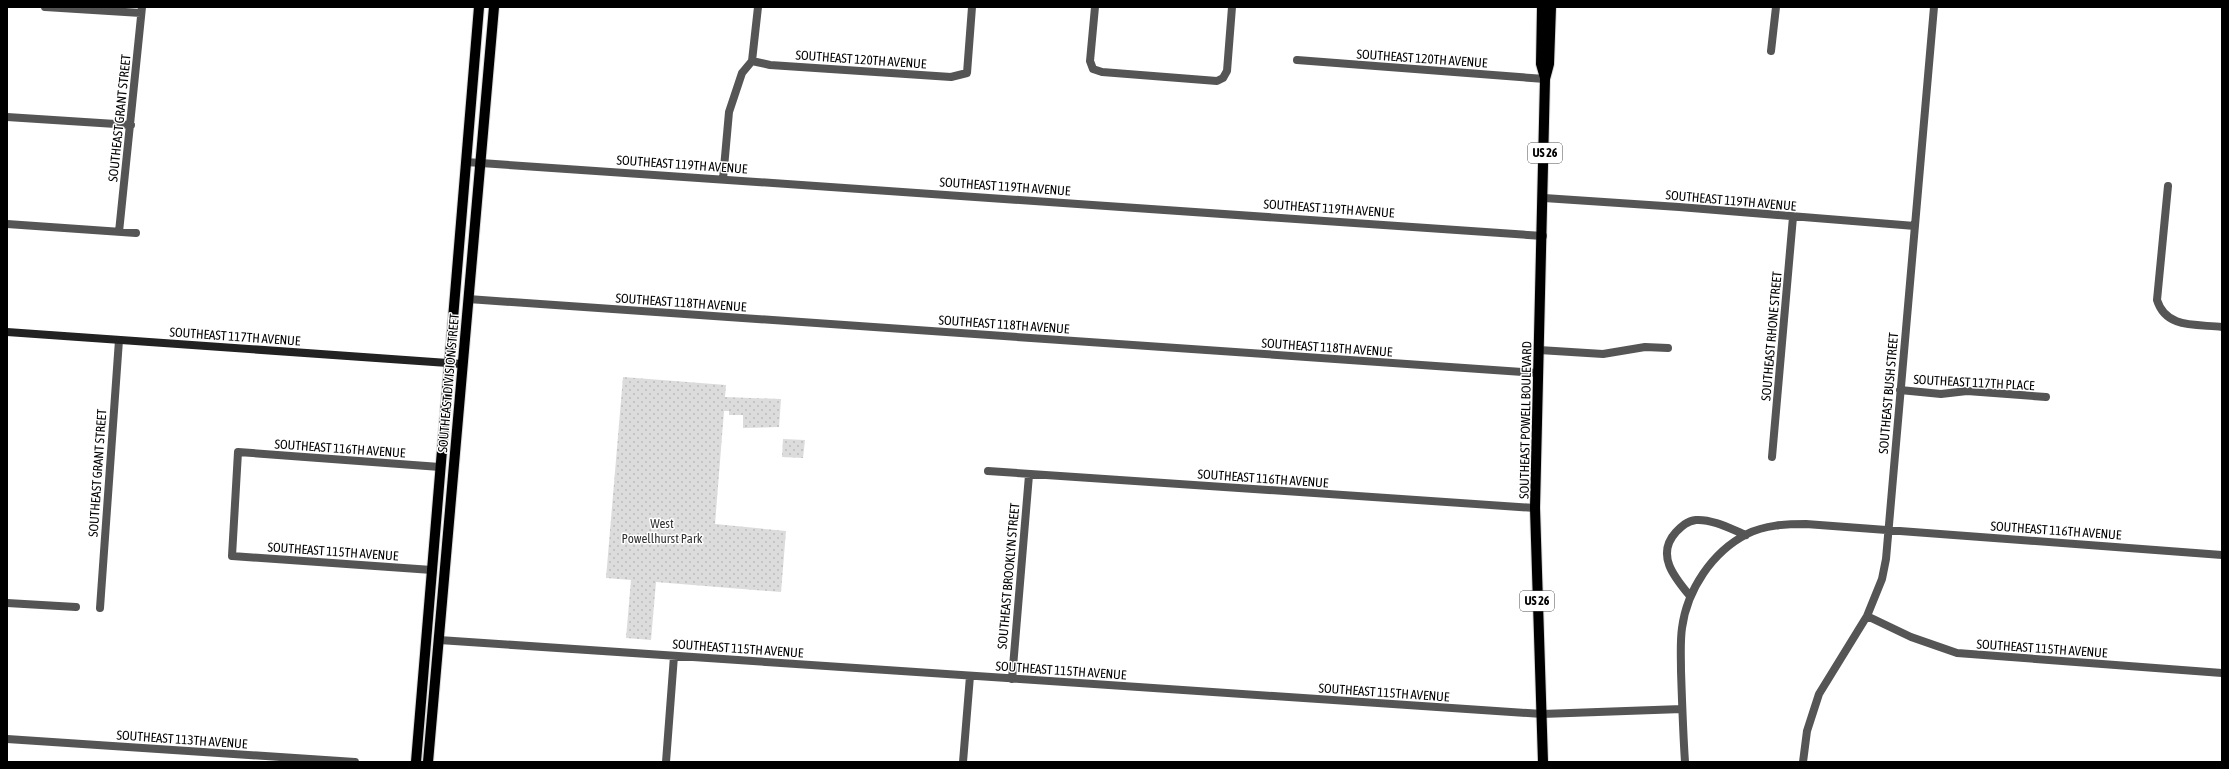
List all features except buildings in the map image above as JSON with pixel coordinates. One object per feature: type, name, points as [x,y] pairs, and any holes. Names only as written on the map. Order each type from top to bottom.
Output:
[{"type":"main road","name":"SOUTHEAST DIVISION STREET","points":[[416,762],[479,7]]},
{"type":"main road","name":"SOUTHEAST DIVISION STREET","points":[[428,762],[472,244],[494,7]]},
{"type":"main road","name":"SOUTHEAST POWELL BOULEVARD","points":[[1542,7],[1541,64],[1545,79]]},
{"type":"main road","name":"SOUTHEAST POWELL BOULEVARD","points":[[1544,762],[1535,508],[1544,198],[1545,79],[1549,64],[1551,7]]},
{"type":"main road","points":[[463,196],[467,198],[470,205],[470,235],[472,244]]},
{"type":"street","points":[[45,7],[142,10]]},
{"type":"street","points":[[722,179],[732,98],[742,73],[752,61],[758,7]]},
{"type":"street","name":"SOUTHEAST 120TH AVENUE","points":[[752,61],[770,65],[951,77],[967,73],[972,7]]},
{"type":"street","points":[[1095,7],[1090,61],[1093,69],[1102,72],[1217,82],[1223,78],[1227,71],[1232,7]]},
{"type":"street","points":[[1771,51],[1776,7]]},
{"type":"street","name":"SOUTHEAST BUSH STREET","points":[[1803,762],[1807,730],[1819,694],[1867,616],[1882,579],[1889,531],[1934,7]]},
{"type":"street","name":"SOUTHEAST GRANT STREET","points":[[118,232],[131,125],[142,10]]},
{"type":"street","name":"SOUTHEAST 120TH AVENUE","points":[[1297,60],[1545,79]]},
{"type":"street","points":[[7,117],[131,125]]},
{"type":"street","name":"SOUTHEAST 119TH AVENUE","points":[[466,162],[1543,236]]},
{"type":"street","points":[[2168,186],[2157,300],[2160,310],[2168,318],[2178,322],[2222,327]]},
{"type":"street","name":"SOUTHEAST 119TH AVENUE","points":[[1544,198],[1679,206],[1793,217],[1915,226]]},
{"type":"street","name":"SOUTHEAST RHONE STREET","points":[[1772,457],[1793,217]]},
{"type":"street","points":[[7,224],[136,233]]},
{"type":"street","name":"SOUTHEAST 118TH AVENUE","points":[[468,299],[1538,373]]},
{"type":"street","name":"SOUTHEAST 117TH AVENUE","points":[[7,332],[462,364]]},
{"type":"street","name":"SOUTHEAST GRANT STREET","points":[[100,608],[119,340]]},
{"type":"street","points":[[1539,350],[1603,354],[1645,347],[1668,348]]},
{"type":"street","name":"SOUTHEAST 117TH PLACE","points":[[1900,390],[1941,394],[1967,391],[2046,397]]},
{"type":"street","name":"SOUTHEAST 116TH AVENUE","points":[[232,556],[238,452],[440,467]]},
{"type":"street","name":"SOUTHEAST 116TH AVENUE","points":[[988,471],[1029,475],[1535,508]]},
{"type":"street","name":"SOUTHEAST BROOKLYN STREET","points":[[1012,679],[1029,475]]},
{"type":"street","points":[[1690,596],[1669,568],[1667,550],[1672,536],[1683,525],[1698,520],[1714,522],[1746,534]]},
{"type":"street","name":"SOUTHEAST 116TH AVENUE","points":[[1746,534],[1784,524],[1806,524],[2222,555]]},
{"type":"street","points":[[1685,762],[1682,709],[1681,637],[1690,596],[1701,577],[1716,558],[1746,534]]},
{"type":"street","name":"SOUTHEAST 115TH AVENUE","points":[[232,556],[432,570]]},
{"type":"street","points":[[7,603],[76,607]]},
{"type":"street","name":"SOUTHEAST 115TH AVENUE","points":[[1867,616],[1911,637],[1957,653],[2222,673]]},
{"type":"street","name":"SOUTHEAST 115TH AVENUE","points":[[439,640],[1542,714],[1682,709]]},
{"type":"street","points":[[666,762],[674,656]]},
{"type":"street","points":[[963,762],[970,676]]},
{"type":"street","name":"SOUTHEAST 113TH AVENUE","points":[[7,739],[355,762]]},
{"type":"green space","name":"West Powellhurst Park","points":[[623,377],[726,385],[725,397],[781,399],[779,427],[743,428],[743,415],[729,415],[729,411],[724,411],[715,524],[786,531],[781,592],[656,582],[651,640],[626,638],[631,580],[606,578]]},
{"type":"green space","points":[[783,439],[805,440],[803,458],[782,457]]}]
